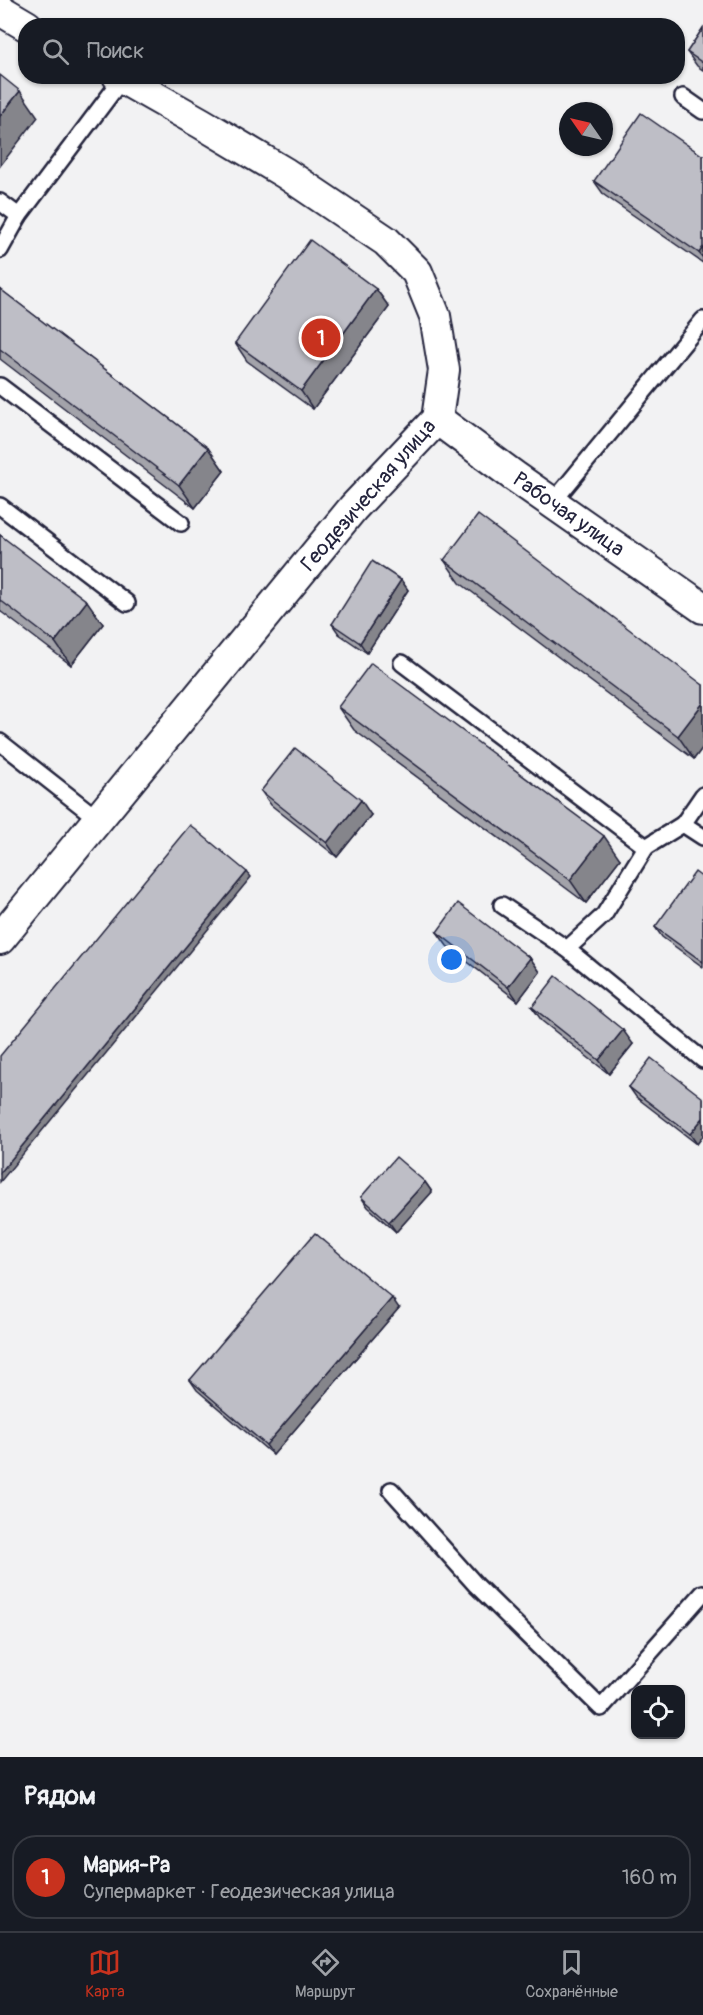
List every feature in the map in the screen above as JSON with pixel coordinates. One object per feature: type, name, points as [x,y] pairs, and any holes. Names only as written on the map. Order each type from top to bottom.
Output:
[{"type":"street","points":[[0,10],[18,21]]},
{"type":"street","name":"Геодезическая улица","points":[[0,939],[353,508],[437,419],[444,370],[435,316],[417,272],[386,241],[285,173],[130,84]]},
{"type":"street","name":"Рабочая улица","points":[[437,419],[703,608]]},
{"type":"lane","points":[[0,250],[19,216],[116,84]]},
{"type":"lane","points":[[683,97],[703,111]]},
{"type":"lane","points":[[0,202],[19,216]]},
{"type":"lane","points":[[553,502],[703,320]]},
{"type":"lane","points":[[0,386],[181,524]]},
{"type":"lane","points":[[0,506],[127,603]]},
{"type":"lane","points":[[402,663],[646,847]]},
{"type":"lane","points":[[0,742],[98,819]]},
{"type":"lane","points":[[567,949],[604,915],[646,847],[683,824],[703,795]]},
{"type":"lane","points":[[683,824],[703,837]]},
{"type":"lane","points":[[502,905],[567,949],[703,1060]]},
{"type":"lane","points":[[391,1490],[476,1585],[601,1708],[703,1593]]},
{"type":"building","points":[[703,28],[703,63],[687,52]]},
{"type":"building","points":[[0,75],[20,91],[0,116]]},
{"type":"building","points":[[641,113],[703,156],[703,247],[699,253],[594,181]]},
{"type":"building","points":[[310,240],[376,289],[301,391],[235,343]]},
{"type":"building","points":[[0,289],[208,448],[179,485],[0,349]]},
{"type":"building","points":[[478,515],[703,685],[703,703],[678,736],[444,560]]},
{"type":"building","points":[[0,535],[87,601],[55,642],[0,600]]},
{"type":"building","points":[[372,561],[401,580],[360,643],[332,624]]},
{"type":"building","points":[[371,663],[604,836],[570,880],[338,707]]},
{"type":"building","points":[[295,748],[361,800],[327,843],[261,791]]},
{"type":"building","points":[[190,825],[247,872],[0,1173],[0,1056]]},
{"type":"building","points":[[695,872],[703,878],[703,962],[655,927]]},
{"type":"building","points":[[458,903],[530,958],[508,987],[437,932]]},
{"type":"building","points":[[556,976],[623,1030],[599,1060],[532,1007]]},
{"type":"building","points":[[651,1058],[703,1098],[703,1118],[690,1134],[629,1087]]},
{"type":"building","points":[[396,1157],[425,1182],[389,1222],[361,1197]]},
{"type":"building","points":[[315,1233],[392,1298],[266,1445],[190,1380]]},
{"type":"place","name":"Мария-Ра","points":[[321,338]]}]
